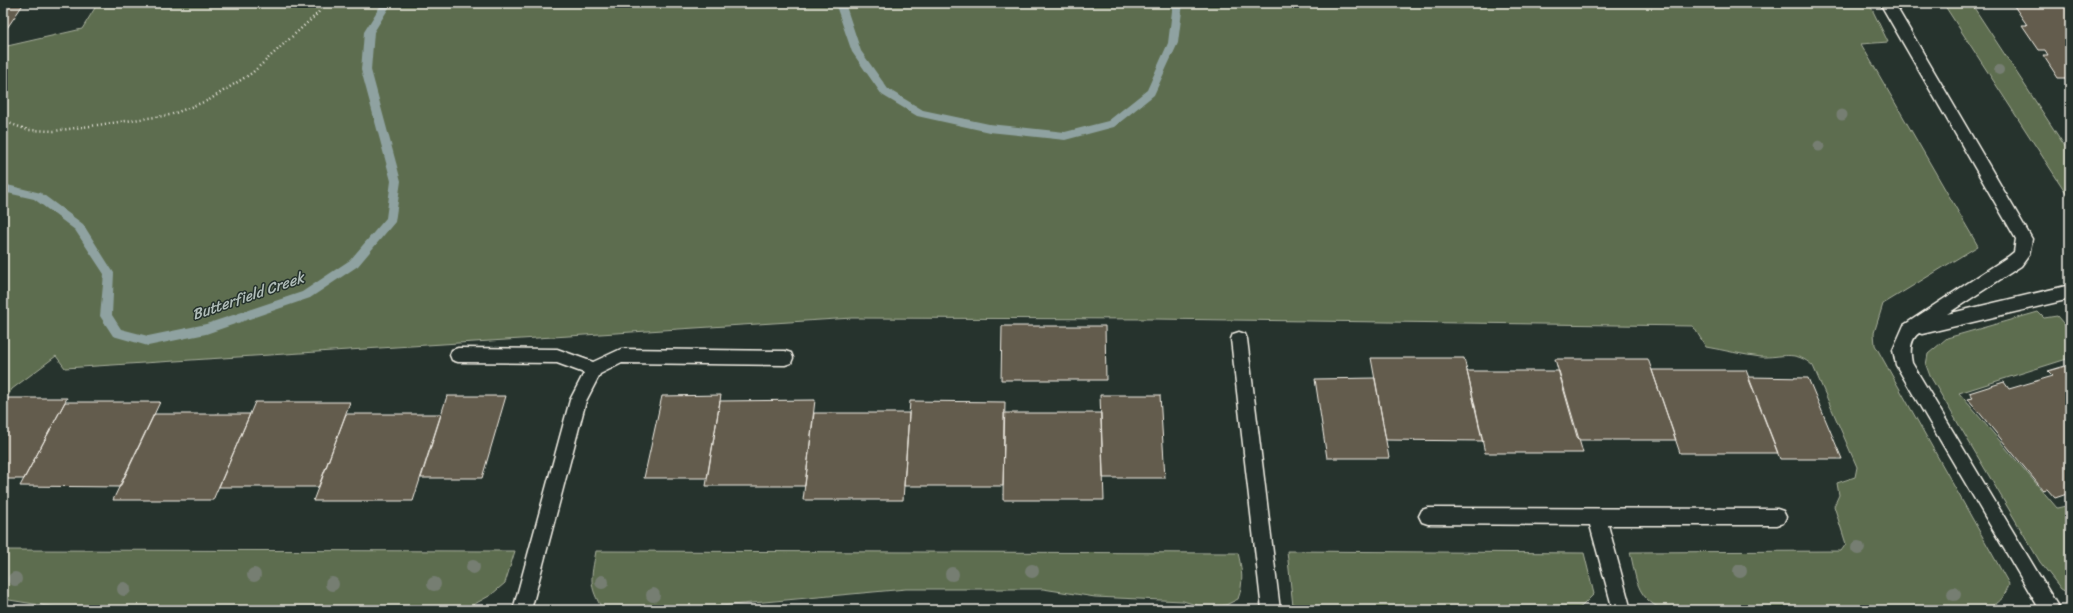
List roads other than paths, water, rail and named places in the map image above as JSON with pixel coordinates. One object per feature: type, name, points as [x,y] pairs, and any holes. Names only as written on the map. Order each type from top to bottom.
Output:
[{"type":"lane","points":[[1887,3],[2024,239],[2021,255],[2016,262],[1910,330],[1901,350],[1904,365],[2051,610]]},
{"type":"lane","points":[[1910,330],[2070,292]]},
{"type":"lane","points":[[1239,339],[1271,610]]},
{"type":"lane","points":[[458,355],[557,356],[594,369]]},
{"type":"lane","points":[[522,610],[578,400],[594,369],[621,356],[785,358]]},
{"type":"lane","points":[[1428,516],[1777,517]]},
{"type":"lane","points":[[1597,517],[1622,610]]},
{"type":"waterway","name":"Butterfield Creek","points":[[3,188],[37,196],[79,227],[109,273],[106,316],[117,333],[148,341],[206,329],[306,295],[354,263],[391,219],[396,181],[366,70],[369,32],[387,3]]},
{"type":"waterway","name":"Butterfield Creek","points":[[840,3],[857,52],[885,92],[920,113],[989,128],[1065,136],[1111,124],[1151,92],[1173,43],[1178,3]]}]
